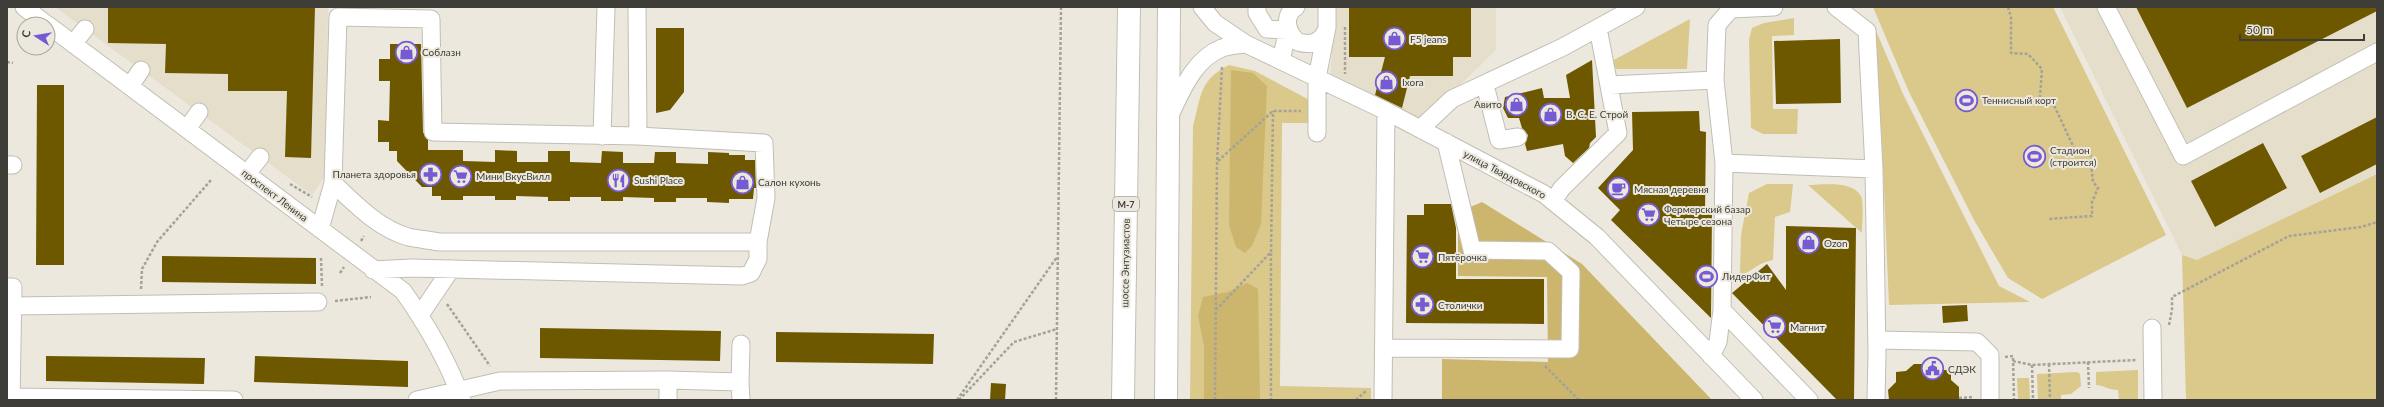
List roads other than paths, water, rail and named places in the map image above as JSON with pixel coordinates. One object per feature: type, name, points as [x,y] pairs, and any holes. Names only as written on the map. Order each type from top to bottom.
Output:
[{"type":"highway","name":"шоссе Энтузиастов","points":[[1123,400],[1129,7]]},
{"type":"highway","points":[[1166,400],[1169,7]]},
{"type":"street","name":"проспект Ленина","points":[[24,7],[36,16]]},
{"type":"street","points":[[602,136],[606,7]]},
{"type":"street","points":[[638,7],[638,136]]},
{"type":"street","name":"улица Твардовского","points":[[1202,7],[1216,23],[1246,44],[1386,111],[1544,194],[1597,237],[1754,400]]},
{"type":"street","points":[[1256,7],[1257,13],[1267,29],[1287,20]]},
{"type":"street","points":[[1281,60],[1287,20],[1289,15],[1296,7]]},
{"type":"street","points":[[1287,20],[1298,42],[1306,44],[1320,39],[1327,27],[1326,17],[1318,7]]},
{"type":"street","points":[[1317,133],[1317,78],[1327,27],[1328,7]]},
{"type":"street","points":[[1420,129],[1452,99],[1485,85],[1598,28],[1636,7]]},
{"type":"street","points":[[1711,356],[1718,342],[1722,310],[1724,163],[1715,80],[1717,25],[1731,9],[1774,7]]},
{"type":"street","points":[[1836,7],[1867,31],[1874,169],[1877,340],[1876,400]]},
{"type":"street","points":[[2106,7],[2183,156],[2377,52]]},
{"type":"street","points":[[320,229],[333,183],[338,12],[431,13],[434,132],[638,136],[764,143],[766,198],[758,242],[758,259],[751,273],[742,276],[411,268],[373,270]]},
{"type":"street","points":[[1553,201],[1562,188],[1618,133],[1598,28]]},
{"type":"street","points":[[73,44],[85,29]]},
{"type":"street","name":"проспект Ленина","points":[[56,32],[403,291],[420,315],[442,354],[460,395]]},
{"type":"street","points":[[1167,121],[1180,93],[1200,60],[1222,48],[1246,44]]},
{"type":"street","points":[[130,86],[141,70]]},
{"type":"street","points":[[1609,85],[1715,80]]},
{"type":"street","points":[[1485,85],[1499,140],[1518,137]]},
{"type":"street","points":[[1383,400],[1386,111]]},
{"type":"street","points":[[187,129],[199,112]]},
{"type":"street","points":[[1384,348],[1570,349],[1571,272],[1548,251],[1472,250],[1446,142]]},
{"type":"street","points":[[247,174],[260,157]]},
{"type":"street","points":[[1724,163],[1874,169]]},
{"type":"street","points":[[333,183],[364,213],[385,226],[408,236],[439,242],[758,242]]},
{"type":"street","points":[[420,315],[451,269]]},
{"type":"street","points":[[10,287],[13,306],[11,399],[234,400]]},
{"type":"street","points":[[13,306],[320,302]]},
{"type":"street","points":[[1722,310],[1809,400]]},
{"type":"street","points":[[2152,328],[2154,400]]},
{"type":"street","points":[[1877,340],[1977,342],[1990,357],[1990,400]]},
{"type":"street","points":[[740,400],[741,344]]},
{"type":"street","points":[[668,380],[668,400]]},
{"type":"street","points":[[417,400],[460,395],[500,382],[668,380],[740,382]]},
{"type":"place","name":"F5 jeans","points":[[1394,39]]},
{"type":"place","name":"Соблазн","points":[[407,52]]},
{"type":"place","name":"Ixora","points":[[1386,82]]},
{"type":"place","name":"Теннисный корт","points":[[1966,100]]},
{"type":"place","name":"Авито","points":[[1517,104]]},
{"type":"place","name":"В. С. Е. Строй","points":[[1551,114]]},
{"type":"place","name":"Стадион (строится)","points":[[2034,156]]},
{"type":"place","name":"Планета здоровья","points":[[431,174]]},
{"type":"place","name":"Мини ВкусВилл","points":[[460,176]]},
{"type":"place","name":"Sushi Place","points":[[619,180]]},
{"type":"place","name":"Салон кухонь","points":[[743,182]]},
{"type":"place","name":"Мясная деревня","points":[[1618,189]]},
{"type":"place","name":"Фермерский базар Четыре сезона","points":[[1648,215]]},
{"type":"place","name":"Ozon","points":[[1808,243]]},
{"type":"place","name":"Пятёрочка","points":[[1422,257]]},
{"type":"place","name":"ЛидерФит","points":[[1707,276]]},
{"type":"place","name":"Столички","points":[[1422,305]]},
{"type":"place","name":"Магнит","points":[[1775,327]]},
{"type":"place","name":"СДЭК","points":[[1932,369]]}]
